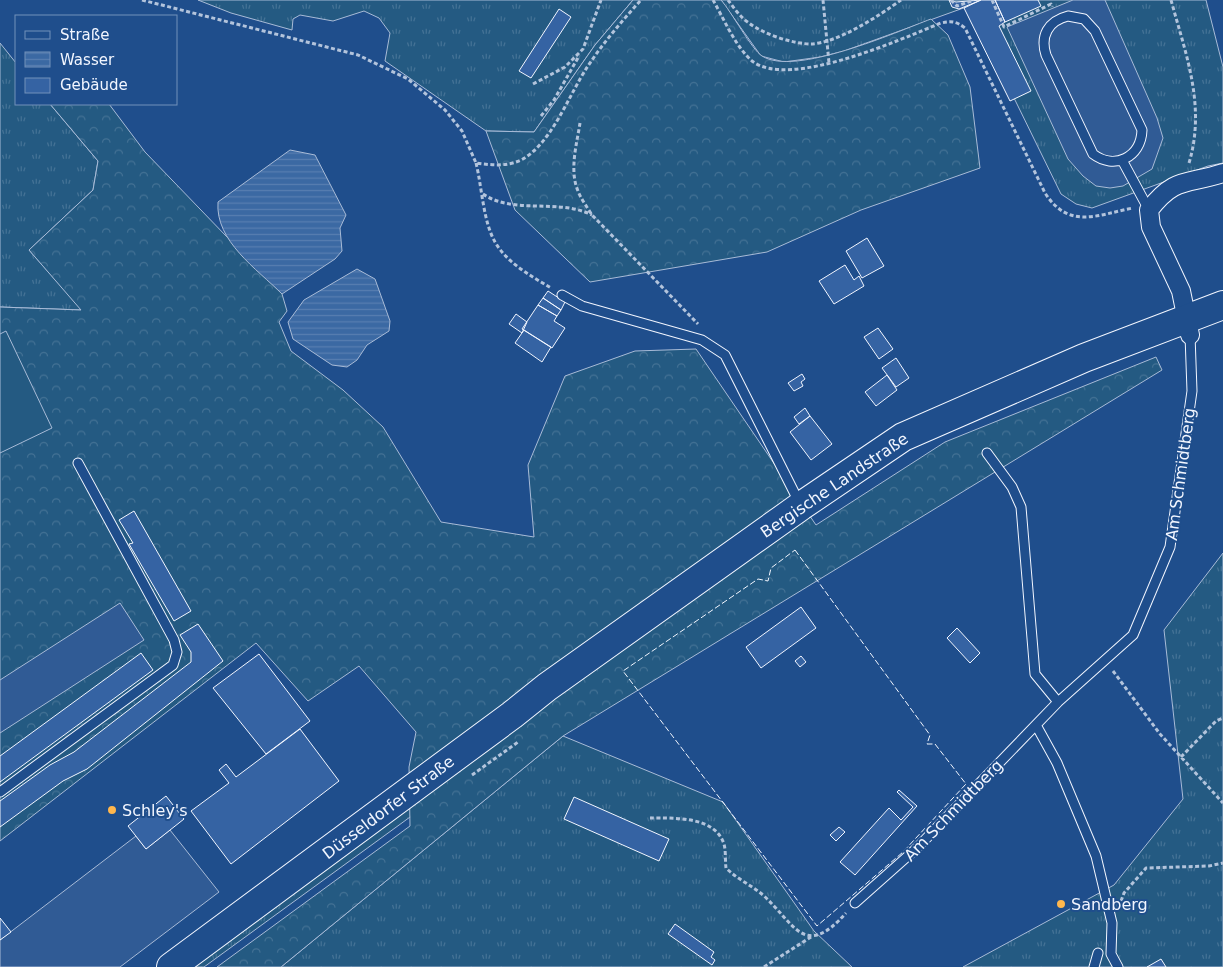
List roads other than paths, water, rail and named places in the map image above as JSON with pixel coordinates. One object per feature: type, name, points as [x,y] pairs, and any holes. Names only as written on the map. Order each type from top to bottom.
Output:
[{"type":"main road","name":"Bergische Landstraße","points":[[604,646],[873,455],[934,422],[1084,358],[1189,326],[1223,305]]},
{"type":"main road","name":"Düsseldorfer Straße","points":[[171,967],[604,646]]},
{"type":"street","points":[[1149,210],[1160,196],[1180,182],[1223,172]]},
{"type":"street","name":"Am Schmidtberg","points":[[1149,210],[1151,227],[1181,291],[1189,326]]},
{"type":"lane","points":[[1076,16],[1091,24],[1142,130],[1135,152],[1122,160],[1106,161],[1092,154],[1046,55],[1044,48],[1045,34],[1058,19],[1076,16]]},
{"type":"lane","points":[[1122,160],[1149,210]]},
{"type":"lane","points":[[562,295],[582,306],[702,340],[725,354],[801,506]]},
{"type":"lane","name":"Am Schmidtberg","points":[[855,903],[918,847],[1058,702],[1133,634],[1170,547],[1192,391],[1189,326]]},
{"type":"lane","points":[[986,453],[1012,487],[1021,507],[1035,674],[1058,702]]},
{"type":"lane","points":[[0,792],[173,665],[177,652],[174,640],[78,463]]},
{"type":"lane","points":[[1036,726],[1057,763],[1096,856],[1112,922],[1111,954],[1118,967]]},
{"type":"lane","points":[[1094,967],[1098,953]]},
{"type":"water","points":[[290,150],[315,155],[346,215],[340,228],[342,251],[335,259],[282,294],[230,242],[219,216],[218,202]]},
{"type":"water","points":[[357,269],[375,279],[390,321],[389,331],[367,345],[357,360],[347,367],[332,365],[293,339],[288,322],[304,300]]},
{"type":"place","name":"Schley's","points":[[112,810]]},
{"type":"place","name":"Sandberg","points":[[1061,904]]}]
